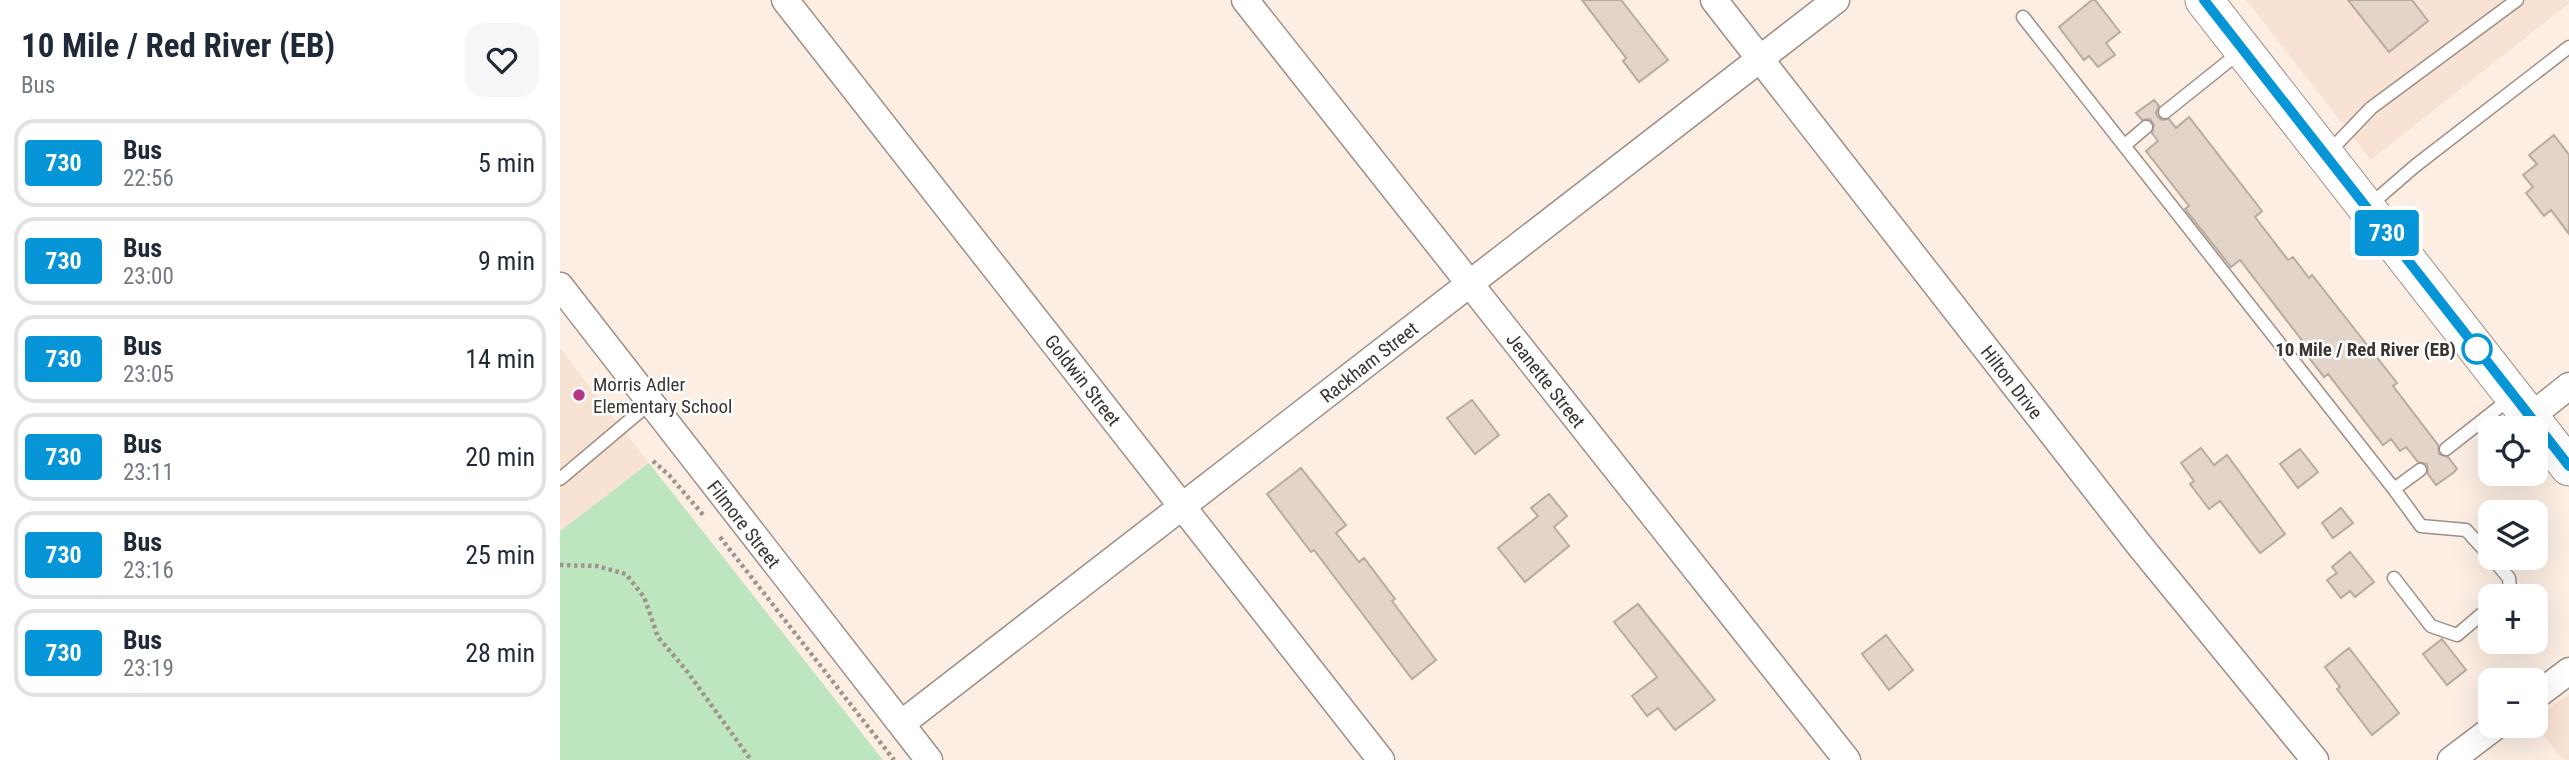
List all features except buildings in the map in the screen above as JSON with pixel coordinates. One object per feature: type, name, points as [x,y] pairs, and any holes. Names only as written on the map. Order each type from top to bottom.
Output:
[{"type":"main road","points":[[2204,0],[2569,467]]},
{"type":"street","name":"Goldwin Street","points":[[785,0],[1381,760]]},
{"type":"street","name":"Jeanette Street","points":[[1245,0],[1847,760]]},
{"type":"street","name":"Hilton Drive","points":[[1714,0],[2140,546],[2315,760]]},
{"type":"street","name":"Rackham Street","points":[[901,724],[1836,0]]},
{"type":"street","name":"Filmore Street","points":[[560,286],[929,760]]},
{"type":"street","points":[[2522,406],[2569,386]]},
{"type":"street","points":[[2548,687],[2569,671]]},
{"type":"street","points":[[2451,760],[2480,738]]},
{"type":"lane","points":[[2325,155],[2371,108],[2516,0]]},
{"type":"lane","points":[[2023,17],[2421,526],[2466,530],[2478,543]]},
{"type":"lane","points":[[2367,208],[2415,166],[2569,47]]},
{"type":"lane","points":[[2165,112],[2243,49]]},
{"type":"lane","points":[[2125,145],[2146,127]]},
{"type":"lane","points":[[560,479],[650,403]]},
{"type":"lane","points":[[2446,449],[2522,406]]},
{"type":"lane","points":[[2394,489],[2420,470]]},
{"type":"lane","points":[[2394,578],[2431,626],[2457,635],[2478,617]]},
{"type":"path","points":[[653,461],[669,475],[710,523]]},
{"type":"path","points":[[718,534],[894,760]]},
{"type":"path","points":[[560,565],[597,566],[626,574],[644,597],[658,637],[686,670],[751,760]]},
{"type":"shaded area","points":[[2246,0],[2569,0],[2569,3],[2371,160]]},
{"type":"shaded area","name":"Morris Adler Elementary School","points":[[560,348],[649,463],[560,531]]},
{"type":"shaded area","points":[[2569,694],[2569,760],[2563,760],[2546,738],[2548,710]]},
{"type":"green space","points":[[649,463],[883,760],[560,760],[560,531]]},
{"type":"bus line","name":"730","points":[[2204,0],[2569,466]]},
{"type":"place","name":"10 Mile / Red River (EB)","points":[[2477,349]]},
{"type":"place","name":"Morris Adler Elementary School","points":[[579,395]]}]
